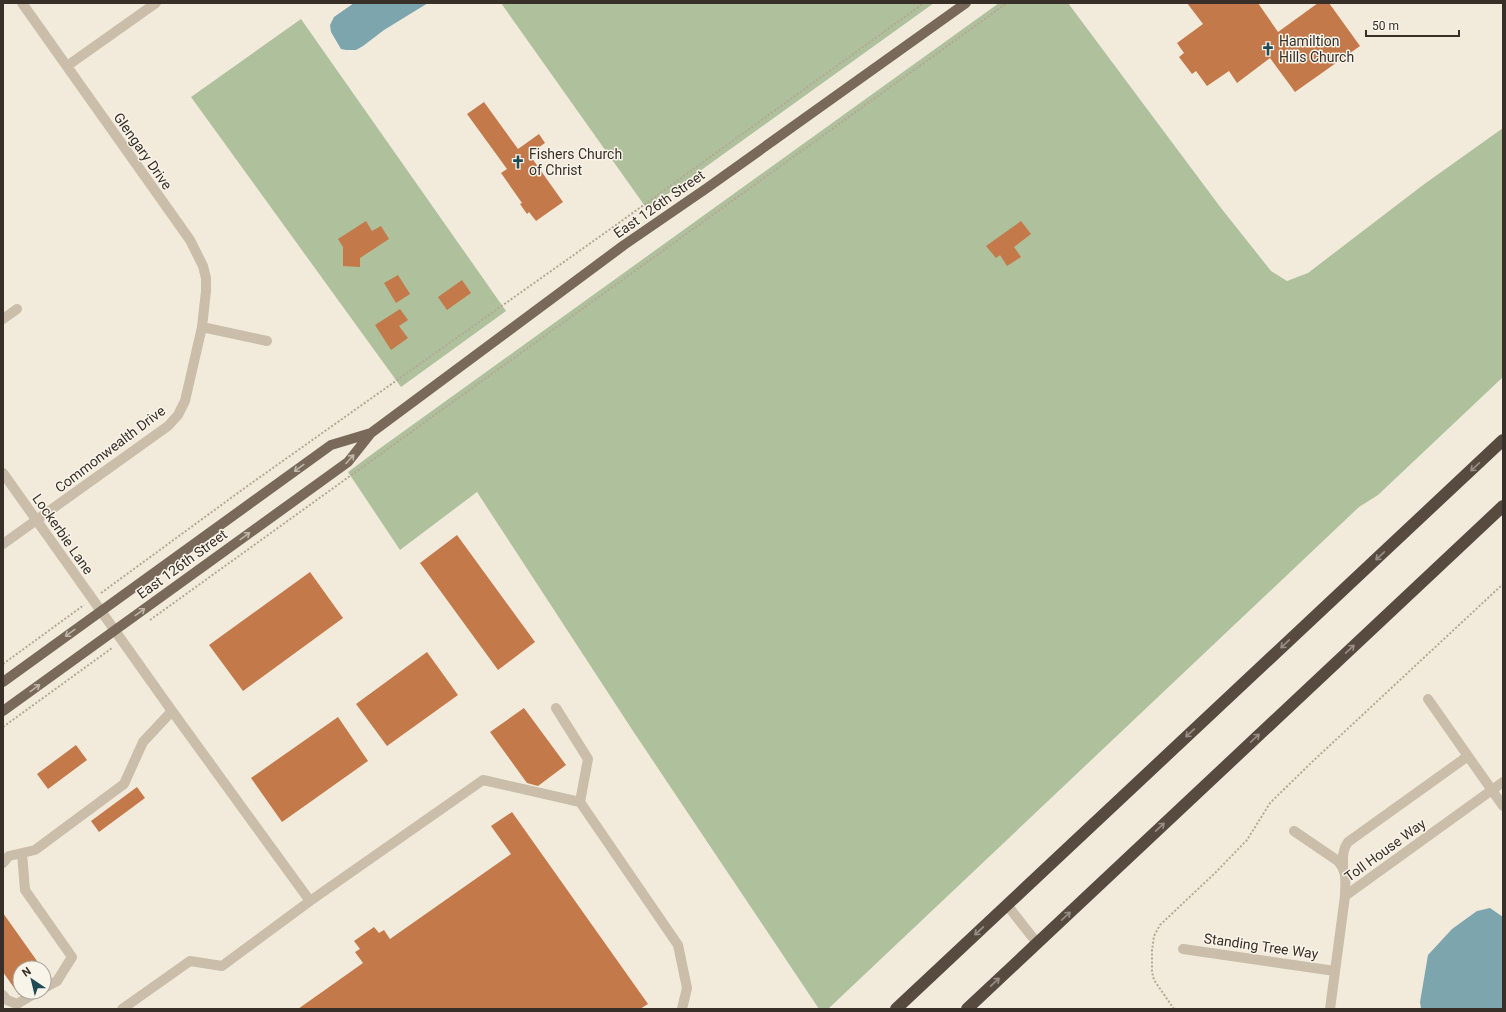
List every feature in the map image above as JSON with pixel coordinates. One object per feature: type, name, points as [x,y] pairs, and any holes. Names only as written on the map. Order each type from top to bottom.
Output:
[{"type":"highway","points":[[896,1009],[1503,440]]},
{"type":"highway","points":[[967,1009],[1503,506]]},
{"type":"main road","name":"East 126th Street","points":[[3,711],[348,462],[371,433],[624,245],[707,188],[966,3]]},
{"type":"main road","name":"East 126th Street","points":[[3,682],[331,444],[371,433]]},
{"type":"street","name":"Glengary Drive","points":[[22,3],[190,240],[198,254],[206,278],[202,327]]},
{"type":"street","points":[[67,66],[156,3]]},
{"type":"street","points":[[3,319],[17,309]]},
{"type":"street","points":[[202,327],[266,341]]},
{"type":"street","name":"Commonwealth Drive","points":[[3,544],[168,426],[178,415],[185,401],[202,327]]},
{"type":"street","name":"Lockerbie Lane","points":[[3,473],[310,901]]},
{"type":"street","points":[[1428,699],[1503,806]]},
{"type":"street","points":[[556,708],[588,759],[580,802]]},
{"type":"street","points":[[3,863],[9,856],[35,850],[124,784],[143,742],[172,710]]},
{"type":"street","points":[[1345,896],[1346,874],[1343,866],[1343,853],[1344,847],[1348,842],[1468,756]]},
{"type":"street","points":[[122,1009],[190,961],[222,966],[310,901],[483,780],[580,802],[678,945],[686,988],[682,1009]]},
{"type":"street","name":"Toll House Way","points":[[1330,1009],[1345,896],[1503,782]]},
{"type":"street","points":[[1294,831],[1343,866]]},
{"type":"street","points":[[22,853],[25,890],[72,957],[57,981],[52,984]]},
{"type":"street","points":[[1007,905],[1037,943]]},
{"type":"street","name":"Standing Tree Way","points":[[1183,949],[1335,971]]},
{"type":"street","points":[[3,995],[7,1000],[17,1004],[24,1000]]},
{"type":"path","points":[[3,664],[246,487],[603,235],[924,3]]},
{"type":"path","points":[[148,622],[1007,3]]},
{"type":"path","points":[[1174,1009],[1154,980],[1152,972],[1152,950],[1154,936],[1160,925],[1216,872],[1247,840],[1270,803],[1503,584]]},
{"type":"path","points":[[3,727],[122,640]]},
{"type":"green space","points":[[501,3],[934,3],[647,209]]},
{"type":"green space","points":[[999,3],[1068,3],[1221,208],[1271,271],[1287,281],[1308,273],[1423,185],[1503,128],[1503,377],[1378,495],[1359,507],[828,1009],[819,1009],[633,731],[477,492],[400,550],[348,472]]},
{"type":"green space","points":[[301,19],[506,311],[401,387],[191,97]]},
{"type":"water","points":[[354,3],[428,3],[384,30],[356,50],[341,49],[331,32],[330,25],[334,17]]},
{"type":"water","points":[[1490,908],[1503,917],[1503,1009],[1421,1009],[1420,1002],[1428,955],[1452,929],[1477,911]]},
{"type":"building","name":"Hamiltion Hills Church","points":[[1187,3],[1258,3],[1278,32],[1318,3],[1329,3],[1360,46],[1295,92],[1270,58],[1237,83],[1229,71],[1207,86],[1196,71],[1192,74],[1179,57],[1184,53],[1177,43],[1203,24]]},
{"type":"building","name":"Fishers Church of Christ","points":[[484,102],[518,149],[539,134],[545,143],[529,154],[563,202],[536,221],[529,212],[527,214],[520,204],[522,203],[501,173],[507,169],[467,114]]},
{"type":"building","points":[[366,221],[372,231],[381,226],[389,239],[360,258],[360,267],[343,266],[343,247],[338,239]]},
{"type":"building","points":[[1021,221],[1031,234],[1014,247],[1021,257],[1007,266],[1000,255],[996,258],[986,246]]},
{"type":"building","points":[[398,275],[410,294],[396,303],[384,283]]},
{"type":"building","points":[[462,280],[471,293],[447,310],[438,297]]},
{"type":"building","points":[[400,309],[408,320],[399,326],[408,338],[391,350],[375,325]]},
{"type":"building","points":[[457,535],[535,642],[498,670],[420,563]]},
{"type":"building","points":[[310,572],[343,618],[243,691],[209,645]]},
{"type":"building","points":[[427,652],[458,695],[387,746],[356,704]]},
{"type":"building","points":[[524,708],[566,765],[538,786],[527,783],[490,732]]},
{"type":"building","points":[[338,717],[368,761],[282,822],[251,778]]},
{"type":"building","points":[[76,745],[87,760],[48,789],[37,774]]},
{"type":"building","points":[[137,787],[145,798],[99,832],[91,821]]},
{"type":"building","points":[[512,812],[648,1004],[640,1009],[298,1009],[363,963],[355,952],[360,949],[354,941],[374,927],[379,933],[384,930],[390,939],[511,854],[491,826]]},
{"type":"building","points":[[3,913],[36,960],[12,960],[12,985],[3,972]]},
{"type":"place","name":"Hamiltion Hills Church","points":[[1268,49]]},
{"type":"place","name":"Fishers Church of Christ","points":[[518,162]]}]
